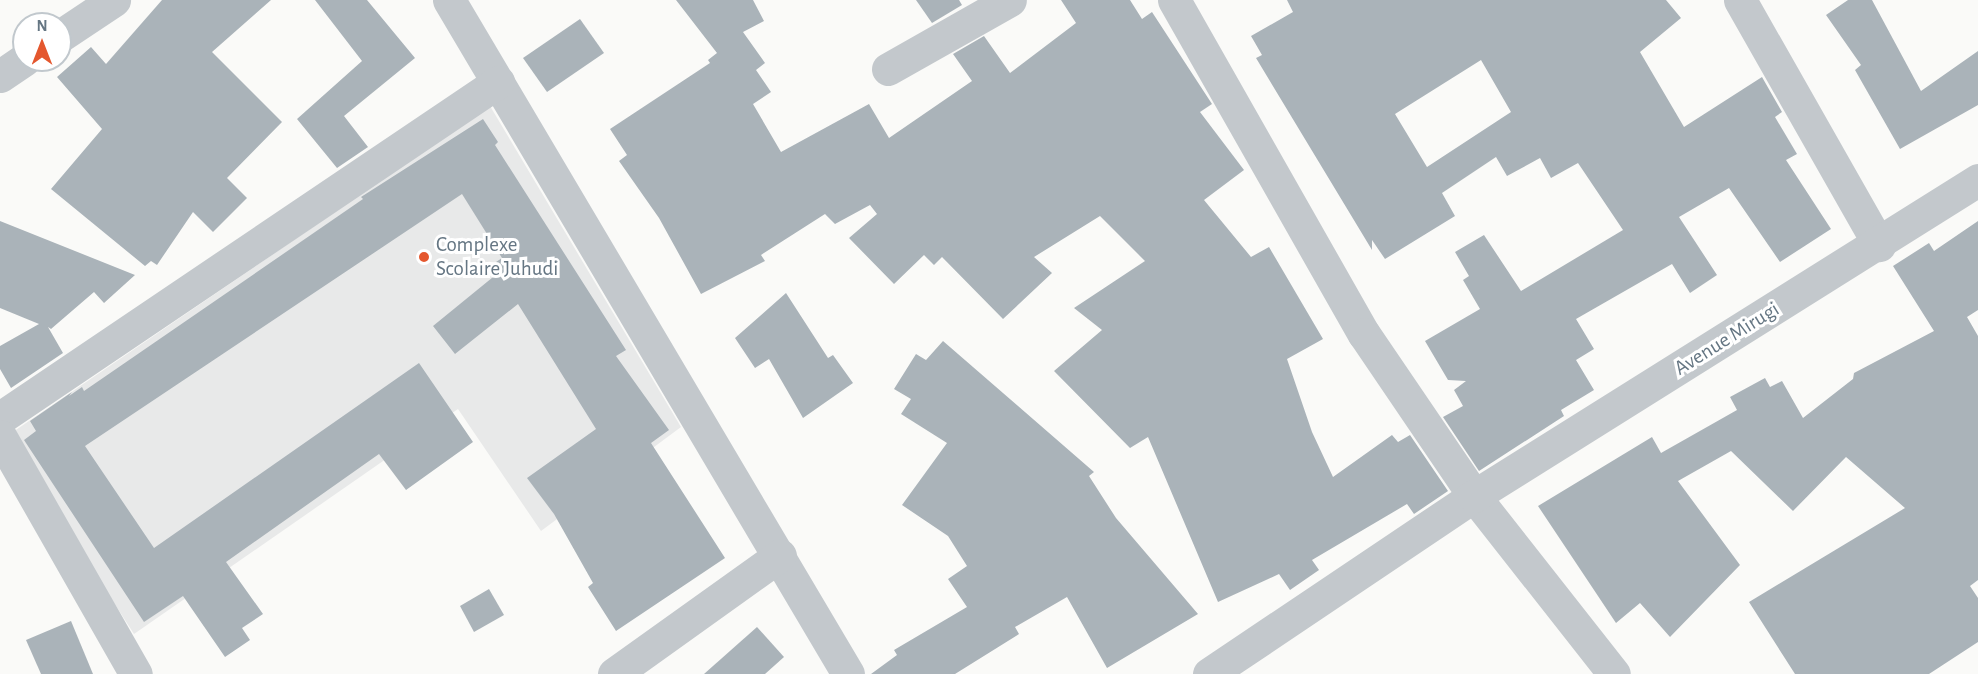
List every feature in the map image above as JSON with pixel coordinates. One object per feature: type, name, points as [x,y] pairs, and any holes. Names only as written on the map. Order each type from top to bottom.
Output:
[{"type":"street","points":[[72,28],[114,0]]},
{"type":"street","points":[[450,0],[780,555],[848,674]]},
{"type":"street","points":[[888,69],[1010,0]]},
{"type":"street","points":[[1174,0],[1365,334],[1474,496],[1614,674]]},
{"type":"street","points":[[1740,0],[1879,244]]},
{"type":"street","points":[[0,418],[498,82]]},
{"type":"street","name":"Avenue Mirugi","points":[[1209,674],[1474,496],[1978,180]]},
{"type":"street","points":[[0,436],[136,674]]},
{"type":"street","points":[[614,674],[780,555]]},
{"type":"shaded area","name":"Complexe Scolaire Juhudi","points":[[490,106],[681,427],[541,531],[458,409],[134,634],[7,436]]},
{"type":"building","points":[[162,0],[271,0],[212,52],[282,122],[227,178],[247,198],[213,232],[193,212],[157,265],[151,261],[145,266],[51,189],[102,129],[57,77],[63,72],[72,72],[72,64],[91,47],[106,64]]},
{"type":"building","points":[[315,0],[367,0],[415,58],[344,116],[368,147],[337,168],[297,119],[362,61]]},
{"type":"building","points":[[676,0],[753,0],[764,21],[743,32],[765,63],[756,70],[771,92],[753,104],[781,152],[869,104],[889,138],[972,81],[953,54],[984,36],[1010,73],[1076,23],[1061,0],[1130,0],[1142,19],[1152,12],[1212,104],[1200,112],[1244,170],[1204,200],[1251,257],[1269,247],[1323,339],[1287,359],[1312,432],[1333,477],[1392,435],[1398,442],[1410,435],[1448,491],[1414,514],[1407,504],[1312,560],[1319,570],[1290,590],[1279,574],[1218,602],[1148,437],[1130,448],[1054,371],[1102,330],[1074,308],[1145,261],[1100,216],[1034,257],[1052,273],[1003,319],[942,257],[934,265],[924,255],[894,284],[849,238],[877,214],[870,205],[835,224],[825,214],[761,255],[765,261],[701,294],[659,218],[619,161],[627,155],[610,129],[710,63],[708,60],[717,53]]},
{"type":"building","points":[[916,0],[959,0],[962,5],[932,23]]},
{"type":"building","points":[[1287,0],[1666,0],[1681,18],[1640,52],[1684,127],[1762,77],[1782,112],[1775,117],[1797,154],[1786,160],[1831,229],[1780,262],[1729,188],[1679,217],[1717,275],[1690,293],[1672,264],[1576,319],[1594,349],[1576,360],[1594,390],[1561,410],[1564,416],[1479,471],[1443,417],[1463,406],[1454,390],[1466,381],[1448,380],[1425,341],[1480,309],[1463,280],[1469,276],[1455,252],[1484,235],[1521,291],[1623,230],[1578,163],[1551,178],[1540,158],[1507,176],[1496,157],[1442,193],[1455,216],[1385,259],[1372,240],[1372,250],[1256,58],[1262,55],[1251,36],[1293,12]],"holes":[[[1481,60],[1511,112],[1427,167],[1395,114]]]},
{"type":"building","points":[[1848,0],[1872,0],[1921,91],[1978,51],[1978,105],[1900,149],[1855,70],[1861,65],[1826,15]]},
{"type":"building","points":[[580,19],[604,53],[547,92],[523,58]]},
{"type":"building","points":[[483,119],[498,142],[495,145],[626,350],[616,356],[669,430],[651,443],[725,558],[616,631],[588,587],[593,583],[554,514],[527,478],[596,429],[518,304],[455,354],[433,326],[498,273],[493,264],[502,258],[462,194],[85,446],[154,548],[419,363],[473,442],[406,490],[379,454],[226,562],[263,614],[242,628],[250,640],[225,657],[183,596],[144,622],[24,440],[36,431],[30,421],[72,392],[69,396],[82,387],[84,391],[363,199],[361,197]]},
{"type":"building","points":[[0,221],[135,275],[104,303],[94,292],[51,329],[48,327],[63,353],[11,388],[0,369],[0,346],[39,324],[0,308]]},
{"type":"building","points":[[1978,221],[1978,310],[1967,317],[1978,336],[1978,580],[1970,586],[1978,598],[1978,642],[1929,674],[1795,674],[1749,602],[1905,508],[1846,457],[1793,511],[1731,451],[1678,481],[1740,565],[1670,637],[1640,603],[1616,623],[1538,506],[1652,437],[1661,453],[1737,410],[1730,397],[1765,378],[1770,387],[1782,381],[1803,418],[1853,379],[1854,373],[1934,331],[1893,266],[1929,243],[1934,251]]},
{"type":"building","points":[[786,293],[828,358],[833,355],[853,383],[803,418],[769,359],[755,368],[735,338]]},
{"type":"building","points":[[943,341],[1094,472],[1089,476],[1116,518],[1198,614],[1107,668],[1067,597],[1015,627],[1019,634],[955,674],[871,674],[897,655],[894,650],[967,607],[948,579],[967,566],[948,536],[902,505],[947,443],[901,414],[911,399],[894,389],[916,354],[926,360]]},
{"type":"building","points":[[489,589],[504,615],[474,632],[460,606]]},
{"type":"building","points":[[71,621],[93,674],[41,674],[26,640]]},
{"type":"building","points":[[757,627],[784,657],[765,674],[704,674]]},
{"type":"place","name":"Complexe Scolaire Juhudi","points":[[424,257]]}]
